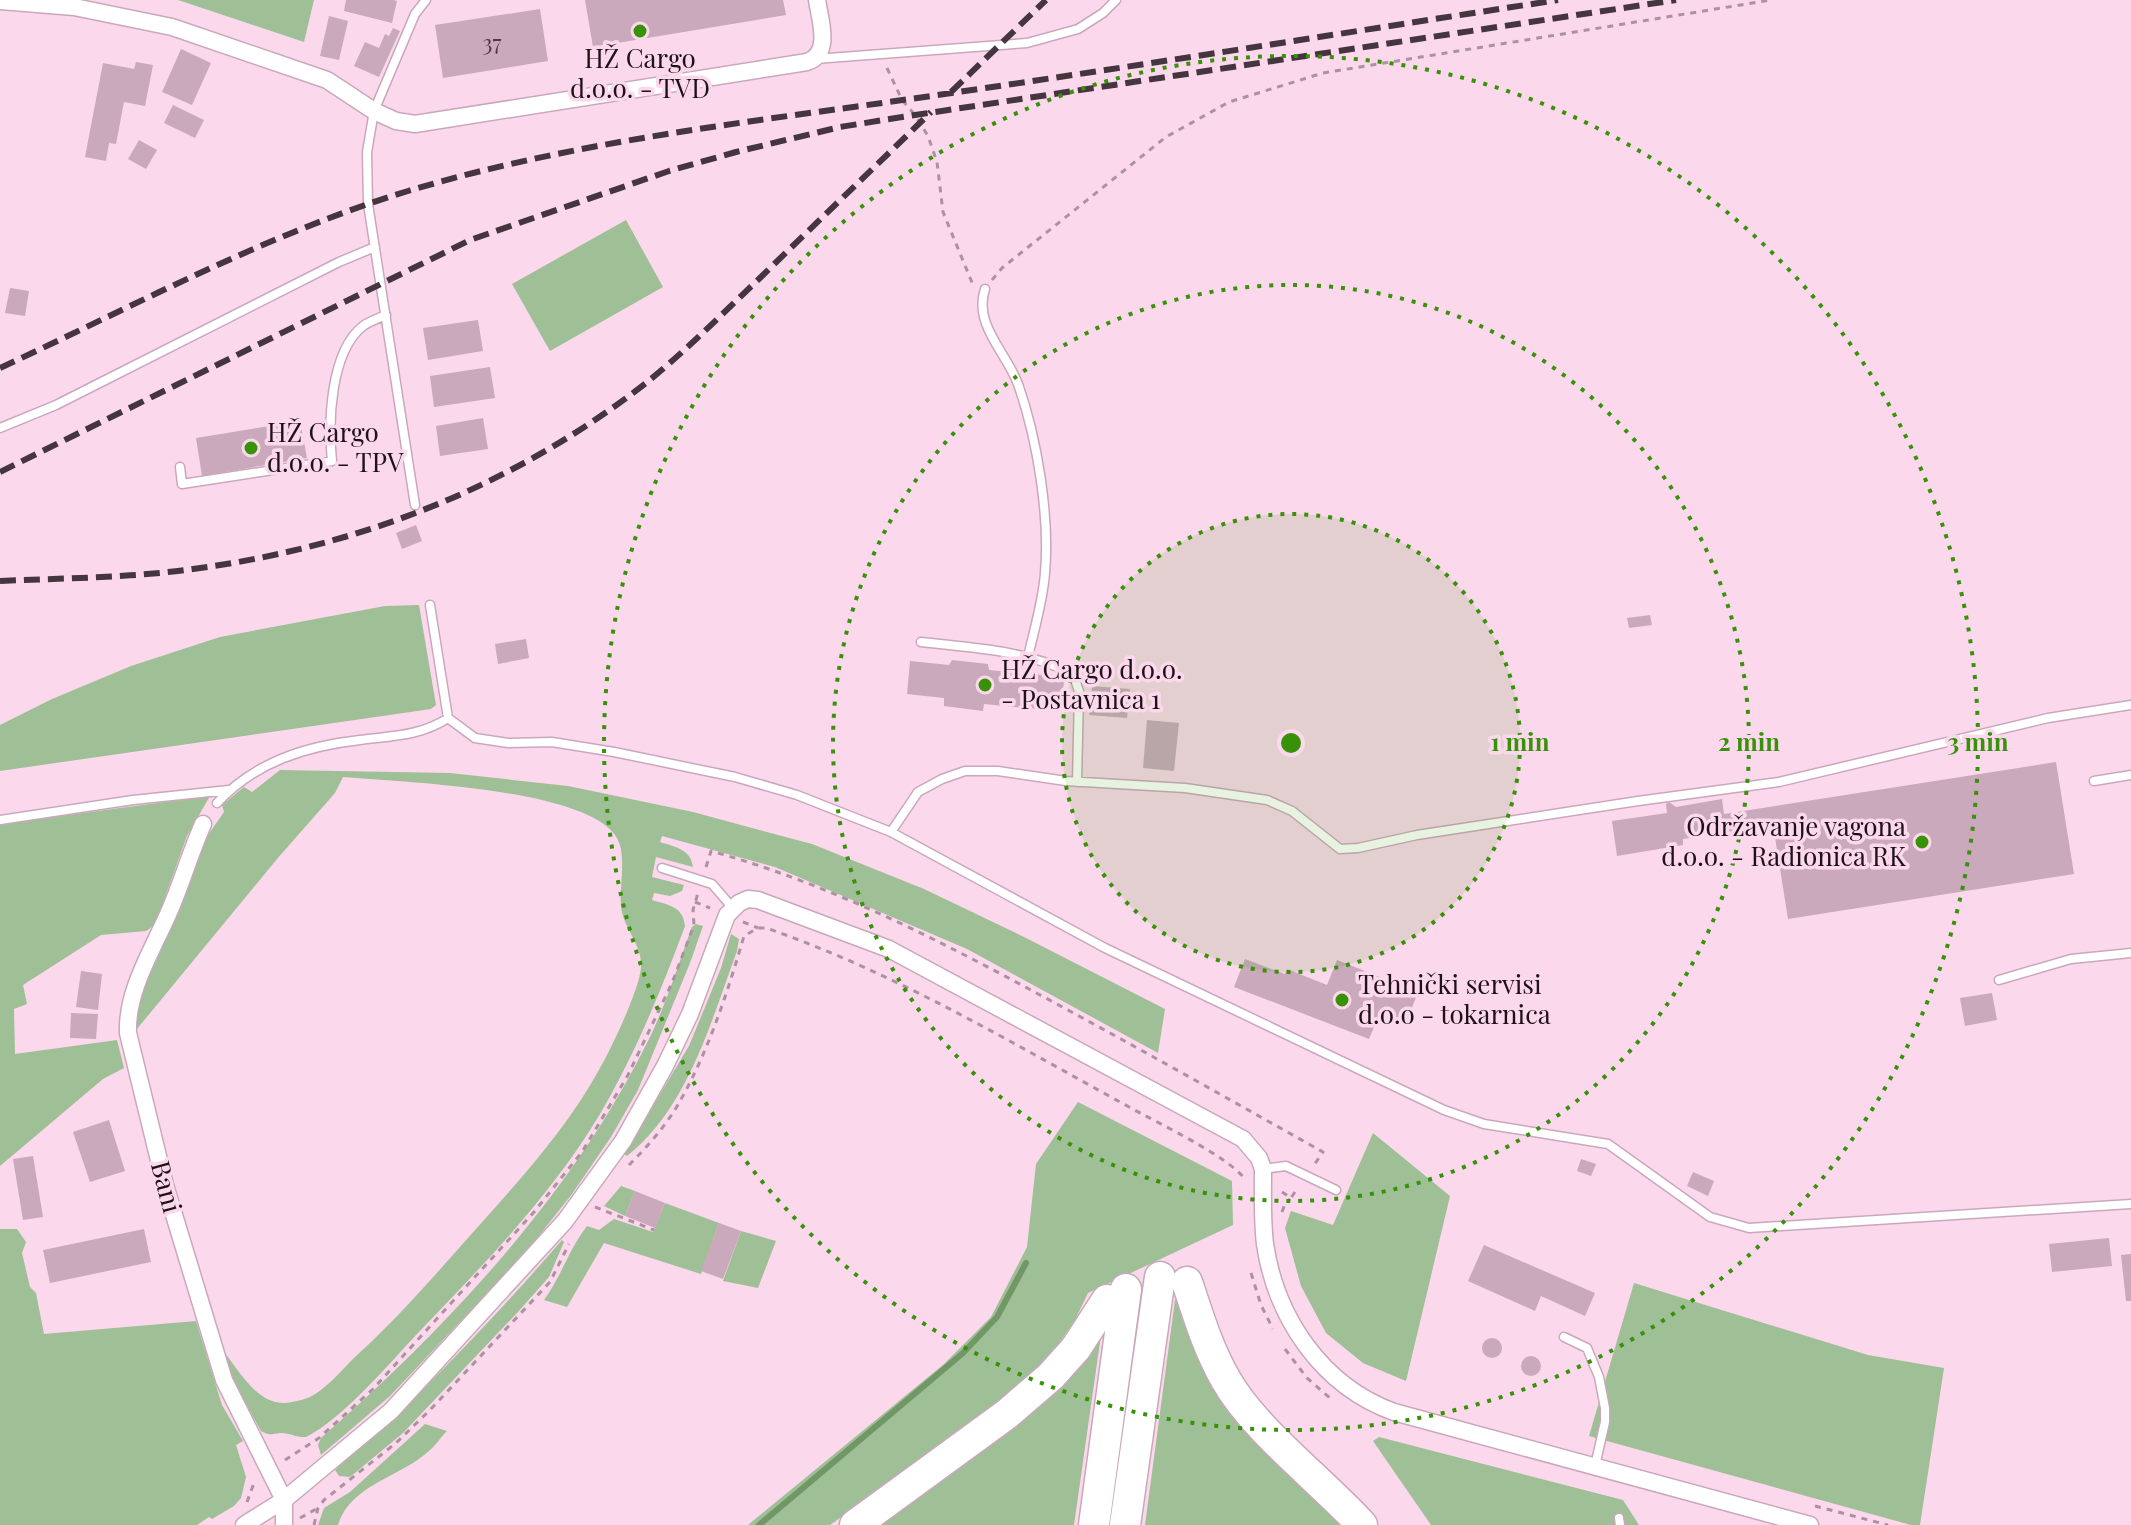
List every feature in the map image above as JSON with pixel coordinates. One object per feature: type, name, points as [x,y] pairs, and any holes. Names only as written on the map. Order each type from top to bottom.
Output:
[{"type":"highway","points":[[1125,1525],[1174,1279],[1227,1382],[1253,1415],[1362,1525]]},
{"type":"highway","points":[[855,1525],[1007,1414],[1051,1376],[1116,1294],[1094,1525]]},
{"type":"street","points":[[0,1],[74,7],[172,27],[327,80],[374,111],[396,121],[415,124],[814,59],[821,53],[823,44],[817,0]]},
{"type":"street","name":"Bani","points":[[203,824],[131,1003],[127,1016],[128,1033],[193,1287],[224,1380],[284,1500]]},
{"type":"street","points":[[244,1525],[284,1500],[391,1411],[581,1201],[623,1141],[665,1066],[690,1014],[722,924],[732,907],[748,899],[889,949],[1243,1139],[1253,1149],[1263,1169],[1265,1241],[1274,1286],[1293,1328],[1322,1365],[1374,1405],[1810,1525]]},
{"type":"street","points":[[284,1500],[284,1525]]},
{"type":"lane","points":[[415,505],[368,204],[367,152],[374,111],[415,14],[426,0]]},
{"type":"lane","points":[[814,59],[1027,43],[1055,38],[1078,29],[1103,13],[1116,0]]},
{"type":"lane","points":[[0,428],[56,405],[325,269],[375,247]]},
{"type":"lane","points":[[983,293],[980,304],[985,323],[1018,384],[1031,431],[1046,520],[1045,575],[1028,657]]},
{"type":"lane","points":[[180,467],[182,484],[332,461],[328,426],[342,360],[351,339],[364,325],[386,315]]},
{"type":"lane","points":[[430,605],[448,718],[475,738],[508,743],[552,742],[735,777],[797,795],[891,832],[1105,948],[1444,1110],[1484,1124],[1608,1144],[1710,1217],[1749,1228],[2131,1204]]},
{"type":"lane","points":[[921,642],[1008,652],[1056,665],[1073,674],[1079,691],[1077,782]]},
{"type":"lane","points":[[891,832],[918,792],[965,771],[998,771],[1077,782],[1185,788],[1267,800],[1292,811],[1340,849],[1358,848],[1449,830],[1779,782],[2048,718],[2131,705]]},
{"type":"lane","points":[[217,803],[270,764],[301,749],[414,733],[432,729],[448,718]]},
{"type":"lane","points":[[2094,781],[2131,775]]},
{"type":"lane","points":[[0,820],[133,800],[231,790]]},
{"type":"lane","points":[[662,868],[712,884],[732,907]]},
{"type":"lane","points":[[1999,980],[2071,959],[2131,953]]},
{"type":"lane","points":[[1263,1169],[1286,1166],[1336,1190]]},
{"type":"lane","points":[[1564,1337],[1587,1348],[1599,1377],[1605,1422],[1595,1466]]},
{"type":"path","points":[[880,55],[902,100],[928,136],[937,162],[943,212],[951,237],[983,293],[1002,268],[1166,137],[1229,102],[1323,73],[1771,0]]},
{"type":"path","points":[[707,863],[711,851],[776,870],[948,946],[1323,1152],[1316,1163]]},
{"type":"path","points":[[296,1454],[319,1438],[395,1367],[534,1212],[582,1152],[635,1062],[666,996],[694,925],[698,893]]},
{"type":"path","points":[[695,902],[711,908]]},
{"type":"path","points":[[743,921],[865,967],[923,995],[1199,1146],[1243,1175],[1245,1188]]},
{"type":"path","points":[[625,1170],[675,1109],[695,1072],[744,936],[758,928]]},
{"type":"path","points":[[1281,1214],[1299,1185]]},
{"type":"path","points":[[1280,1191],[1291,1198]]},
{"type":"path","points":[[595,1207],[654,1230]]},
{"type":"path","points":[[314,1525],[318,1508],[324,1500],[396,1443],[550,1282],[571,1238]]},
{"type":"path","points":[[1250,1269],[1261,1305],[1276,1333]]},
{"type":"path","points":[[1281,1342],[1307,1378],[1339,1404]]},
{"type":"path","points":[[240,1507],[247,1502],[256,1477]]},
{"type":"path","points":[[1812,1506],[1888,1525]]},
{"type":"path","points":[[305,1515],[318,1508]]},
{"type":"green space","points":[[178,0],[314,0],[304,42]]},
{"type":"green space","points":[[626,220],[663,287],[550,351],[512,284]]},
{"type":"green space","points":[[419,605],[436,705],[431,709],[0,771],[0,725],[131,666],[220,637],[385,606]]},
{"type":"green space","points":[[280,770],[450,773],[568,786],[693,812],[812,844],[924,889],[1165,1009],[1158,1053],[967,949],[775,867],[662,836],[660,842],[686,852],[693,867],[656,857],[652,877],[684,885],[682,891],[670,896],[654,893],[652,900],[678,910],[685,926],[636,1045],[581,1144],[514,1229],[349,1405],[306,1437],[266,1434],[261,1431],[230,1375],[221,1348],[251,1386],[270,1400],[280,1403],[301,1400],[316,1394],[328,1384],[416,1295],[509,1192],[558,1132],[588,1090],[611,1047],[630,1004],[641,968],[639,951],[621,906],[622,859],[619,842],[596,819],[529,797],[488,790],[343,777],[335,793],[132,1035],[133,1015],[199,848],[224,812],[222,805],[244,787],[252,792]]},
{"type":"green space","points":[[210,796],[187,836],[155,925],[146,931],[101,935],[23,985],[27,1004],[14,1009],[15,1054],[117,1040],[124,1068],[103,1079],[0,1166],[0,824]]},
{"type":"green space","points":[[696,924],[703,926],[638,1090],[572,1194],[526,1252],[390,1396],[321,1455],[318,1445],[321,1438],[415,1351],[460,1304],[504,1255],[583,1152],[618,1097],[648,1041],[692,927]]},
{"type":"green space","points":[[731,934],[739,939],[737,951],[695,1062],[666,1114],[627,1156],[624,1154],[689,1046],[721,968]]},
{"type":"green space","points":[[1078,1102],[1232,1181],[1233,1225],[1088,1293],[1075,1320],[1048,1359],[993,1409],[830,1525],[748,1525],[944,1364],[991,1317],[1027,1247],[1036,1164]]},
{"type":"green space","points":[[1373,1133],[1450,1196],[1406,1381],[1363,1363],[1326,1333],[1301,1286],[1285,1228],[1291,1211],[1333,1225]]},
{"type":"green space","points":[[621,1186],[635,1191],[625,1216],[604,1206]]},
{"type":"green space","points":[[665,1203],[719,1223],[701,1274],[604,1243],[567,1307],[544,1300],[587,1226],[599,1230],[614,1219],[653,1232]]},
{"type":"green space","points":[[0,1229],[17,1229],[26,1242],[22,1253],[30,1287],[36,1293],[44,1334],[196,1321],[222,1405],[243,1441],[236,1445],[246,1477],[241,1498],[234,1506],[197,1525],[0,1525]]},
{"type":"green space","points":[[741,1231],[776,1241],[758,1288],[723,1281]]},
{"type":"green space","points":[[562,1240],[564,1242],[549,1277],[517,1313],[403,1433],[350,1477],[339,1476],[335,1470],[453,1360]]},
{"type":"green space","points":[[1634,1283],[1868,1355],[1944,1368],[1920,1525],[1589,1436]]},
{"type":"green space","points":[[1177,1285],[1194,1337],[1348,1525],[1145,1525]]},
{"type":"green space","points":[[1102,1328],[1074,1525],[874,1525]]},
{"type":"green space","points":[[425,1424],[447,1431],[418,1459],[365,1490],[344,1511],[338,1525],[318,1525],[324,1508],[350,1492]]},
{"type":"green space","points":[[1379,1437],[1623,1500],[1639,1525],[1431,1525],[1373,1441]]},
{"type":"building","points":[[346,0],[397,1],[392,23],[344,11]]},
{"type":"building","name":"HŽ Cargo d.o.o. - TVD","points":[[585,0],[783,0],[786,15],[593,47]]},
{"type":"building","points":[[540,9],[548,61],[443,78],[435,25]]},
{"type":"building","points":[[329,16],[348,21],[339,60],[320,56]]},
{"type":"building","points":[[393,28],[400,31],[379,77],[354,66],[365,42],[379,48],[385,34],[389,36]]},
{"type":"building","points":[[181,49],[211,63],[192,105],[162,92]]},
{"type":"building","points":[[136,62],[153,65],[145,106],[124,102],[116,144],[109,143],[106,161],[85,157],[103,63],[134,69]]},
{"type":"building","points":[[173,105],[204,120],[195,138],[164,123]]},
{"type":"building","points":[[139,140],[157,150],[146,169],[128,159]]},
{"type":"building","points":[[10,288],[29,291],[25,316],[5,313]]},
{"type":"building","points":[[478,320],[483,351],[428,360],[423,328]]},
{"type":"building","points":[[490,367],[495,398],[434,407],[430,376]]},
{"type":"building","points":[[483,418],[488,449],[440,456],[436,426]]},
{"type":"building","name":"HŽ Cargo d.o.o. - TPV","points":[[300,421],[307,458],[202,476],[196,438]]},
{"type":"building","points":[[416,525],[422,541],[402,549],[396,533]]},
{"type":"building","points":[[1650,615],[1652,625],[1629,628],[1627,618]]},
{"type":"building","points":[[526,639],[529,658],[498,664],[495,644]]},
{"type":"building","name":"HŽ Cargo d.o.o. - Postavnica 1","points":[[952,660],[988,664],[989,670],[1065,677],[1059,711],[984,704],[983,711],[944,706],[944,698],[907,694],[910,661],[949,665]]},
{"type":"building","points":[[1092,686],[1130,689],[1127,718],[1089,715]]},
{"type":"building","points":[[1147,720],[1179,723],[1174,771],[1143,768]]},
{"type":"building","name":"Održavanje vagona d.o.o. - Radionica RK","points":[[2056,762],[2074,874],[1788,919],[1773,825],[1726,832],[1724,839],[1719,833],[1683,839],[1683,845],[1617,856],[1612,821],[1667,813],[1666,804],[1669,802],[1676,807],[1722,799],[1724,814]]},
{"type":"building","name":"Tehnički servisi d.o.o - tokarnica","points":[[1245,959],[1285,974],[1287,969],[1327,985],[1337,960],[1418,992],[1406,1023],[1380,1013],[1369,1039],[1234,987]]},
{"type":"building","points":[[81,971],[102,974],[98,1010],[76,1007]]},
{"type":"building","points":[[1992,993],[1997,1020],[1965,1026],[1960,998]]},
{"type":"building","points":[[71,1013],[98,1014],[96,1039],[70,1038]]},
{"type":"building","points":[[109,1120],[125,1171],[90,1182],[73,1132]]},
{"type":"building","points":[[33,1156],[43,1217],[23,1220],[13,1159]]},
{"type":"building","points":[[1581,1159],[1596,1164],[1591,1176],[1577,1171]]},
{"type":"building","points":[[1693,1172],[1714,1181],[1708,1196],[1687,1186]]},
{"type":"building","points":[[635,1191],[665,1203],[655,1228],[625,1216]]},
{"type":"building","points":[[719,1223],[741,1231],[723,1279],[701,1271]]},
{"type":"building","points":[[144,1229],[151,1262],[50,1283],[43,1250]]},
{"type":"building","points":[[2109,1238],[2112,1266],[2052,1272],[2049,1244]]},
{"type":"building","points":[[1484,1245],[1595,1293],[1585,1316],[1541,1296],[1535,1311],[1468,1281]]},
{"type":"building","points":[[2131,1254],[2131,1301],[2126,1301],[2121,1255]]},
{"type":"building","points":[[1492,1338],[1499,1341],[1502,1348],[1499,1355],[1492,1358],[1485,1355],[1482,1348],[1485,1341]]},
{"type":"building","points":[[1531,1356],[1538,1359],[1541,1366],[1538,1373],[1531,1376],[1524,1373],[1521,1366],[1524,1359]]},
{"type":"waterway","points":[[759,1525],[963,1353],[997,1317],[1026,1263]]},
{"type":"railway","points":[[951,92],[1046,0]]},
{"type":"railway","points":[[0,368],[201,272],[304,228],[408,191],[532,159],[720,126],[1558,0]]},
{"type":"railway","points":[[0,472],[470,240],[669,171],[736,152],[840,127],[1676,0]]},
{"type":"railway","points":[[0,581],[145,574],[255,559],[374,528],[488,481],[595,420],[646,383],[719,317],[931,112]]},
{"type":"place","name":"HŽ Cargo d.o.o. - TVD","points":[[640,31]]},
{"type":"place","name":"HŽ Cargo d.o.o. - TPV","points":[[251,448]]},
{"type":"place","name":"HŽ Cargo d.o.o. - Postavnica 1","points":[[985,685]]},
{"type":"place","name":"Održavanje vagona d.o.o. - Radionica RK","points":[[1922,842]]},
{"type":"place","name":"Tehnički servisi d.o.o - tokarnica","points":[[1342,1000]]}]
